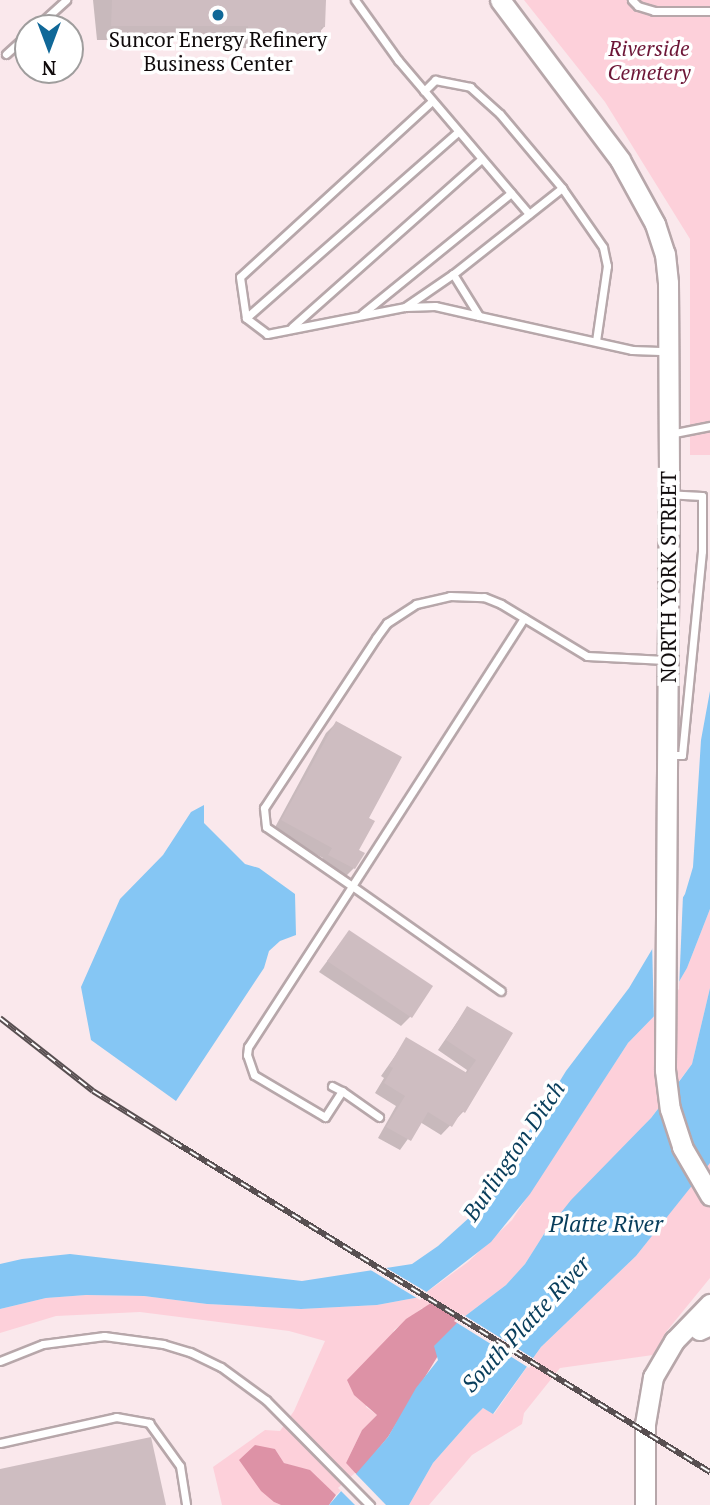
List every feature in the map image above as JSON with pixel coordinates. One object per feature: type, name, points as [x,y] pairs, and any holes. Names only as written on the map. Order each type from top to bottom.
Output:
[{"type":"main road","name":"NORTH YORK STREET","points":[[500,0],[620,160],[646,205],[665,254],[669,494],[666,1084],[674,1122],[687,1158],[710,1195]]},
{"type":"main road","points":[[645,1505],[646,1402],[653,1377],[667,1352],[707,1314]]},
{"type":"lane","points":[[50,14],[66,0]]},
{"type":"lane","points":[[355,0],[432,101],[528,214]]},
{"type":"lane","points":[[632,0],[638,6],[654,11],[710,11]]},
{"type":"lane","points":[[654,0],[654,11]]},
{"type":"lane","points":[[6,54],[14,47]]},
{"type":"lane","points":[[424,91],[435,80],[470,87],[500,114],[562,188],[603,247],[607,267],[596,341]]},
{"type":"lane","points":[[432,101],[240,277],[246,318],[267,334],[405,307],[435,306],[632,349],[668,351]]},
{"type":"lane","points":[[246,318],[458,132]]},
{"type":"lane","points":[[292,327],[481,159]]},
{"type":"lane","points":[[405,307],[453,274],[562,188]]},
{"type":"lane","points":[[361,315],[511,193]]},
{"type":"lane","points":[[453,274],[479,316]]},
{"type":"lane","points":[[668,434],[710,426]]},
{"type":"lane","points":[[667,755],[682,755],[702,551],[702,495],[669,494]]},
{"type":"lane","points":[[501,990],[266,827],[264,808],[376,638],[401,612],[433,597],[466,595],[501,604],[587,656],[668,660]]},
{"type":"lane","points":[[342,1091],[325,1117],[254,1075],[247,1055],[248,1047],[524,618]]},
{"type":"lane","points":[[332,1086],[379,1117]]},
{"type":"lane","points":[[0,1361],[43,1344],[73,1338],[104,1336],[163,1344],[221,1367],[244,1382],[285,1419],[370,1505]]},
{"type":"lane","points":[[0,1443],[116,1417],[149,1423],[180,1466],[186,1505]]},
{"type":"green space","name":"Riverside Cemetery","points":[[524,0],[710,0],[710,455],[690,455],[690,239],[605,102]]},
{"type":"green space","points":[[710,909],[710,988],[692,1064],[651,1118],[544,1234],[525,1264],[506,1285],[460,1320],[422,1308],[394,1330],[366,1407],[377,1415],[362,1430],[346,1463],[357,1475],[336,1495],[310,1471],[284,1463],[275,1449],[274,1502],[281,1505],[222,1505],[213,1467],[265,1430],[280,1431],[294,1411],[325,1341],[289,1331],[140,1312],[56,1316],[0,1333],[0,1309],[46,1298],[86,1295],[144,1296],[207,1304],[301,1309],[377,1305],[420,1297],[468,1262],[512,1220],[628,1043],[666,1004],[687,968]]},
{"type":"green space","points":[[710,1162],[710,1278],[666,1332],[653,1355],[560,1368],[524,1413],[522,1424],[472,1455],[429,1505],[409,1505],[433,1463],[483,1408],[494,1414],[541,1347],[636,1256]]},
{"type":"shaded area","points":[[431,1303],[460,1320],[388,1437],[357,1475],[346,1463],[362,1430],[377,1415],[354,1395],[347,1380],[406,1319]]},
{"type":"shaded area","points":[[255,1445],[275,1449],[284,1463],[310,1470],[336,1495],[329,1505],[281,1505],[274,1502],[261,1491],[239,1460]]},
{"type":"water","points":[[710,691],[710,909],[687,968],[666,1004],[628,1043],[530,1194],[491,1242],[420,1297],[377,1305],[301,1309],[207,1304],[144,1296],[86,1295],[46,1298],[0,1309],[0,1264],[22,1259],[70,1254],[302,1281],[412,1264],[438,1246],[471,1216],[497,1183],[566,1071],[629,988],[685,894],[693,867],[701,740]]},
{"type":"water","points":[[204,805],[204,823],[245,864],[259,868],[295,894],[296,935],[280,941],[269,951],[264,968],[176,1101],[91,1040],[81,987],[120,899],[163,855],[191,812]]},
{"type":"water","name":"Platte River","points":[[710,988],[710,1163],[636,1256],[541,1347],[493,1414],[483,1408],[433,1463],[409,1505],[329,1505],[388,1437],[416,1388],[438,1360],[434,1346],[460,1320],[506,1285],[525,1264],[571,1200],[651,1118],[681,1079],[692,1064]]},
{"type":"pier","points":[[683,895],[679,989],[654,1022],[652,940]]},
{"type":"pier","points":[[383,1266],[430,1294],[420,1300],[369,1269]]},
{"type":"pier","points":[[462,1314],[536,1360],[529,1368],[454,1321]]},
{"type":"pier","points":[[355,1473],[386,1505],[355,1505],[338,1488]]},
{"type":"building","name":"Suncor Energy Refinery Business Center","points":[[112,0],[326,0],[325,27],[321,27],[321,34],[248,34],[248,26],[111,26]]},
{"type":"building","points":[[336,721],[402,757],[369,818],[375,821],[359,850],[365,853],[355,869],[328,855],[332,848],[281,820]]},
{"type":"building","points":[[349,930],[433,986],[412,1018],[327,961]]},
{"type":"building","points":[[467,1006],[513,1033],[465,1113],[462,1111],[452,1127],[428,1112],[411,1141],[386,1127],[405,1096],[384,1083],[393,1068],[389,1066],[406,1037],[467,1073],[476,1060],[446,1040]]},
{"type":"building","points":[[151,1437],[166,1505],[0,1505],[0,1469]]},
{"type":"railway","points":[[0,1018],[93,1091],[710,1472]]},
{"type":"place","name":"Suncor Energy Refinery Business Center","points":[[218,15]]},
{"type":"water label","name":"Burlington Ditch","points":[[514,1151]]},
{"type":"water label","name":"South Platte River","points":[[526,1324]]}]
